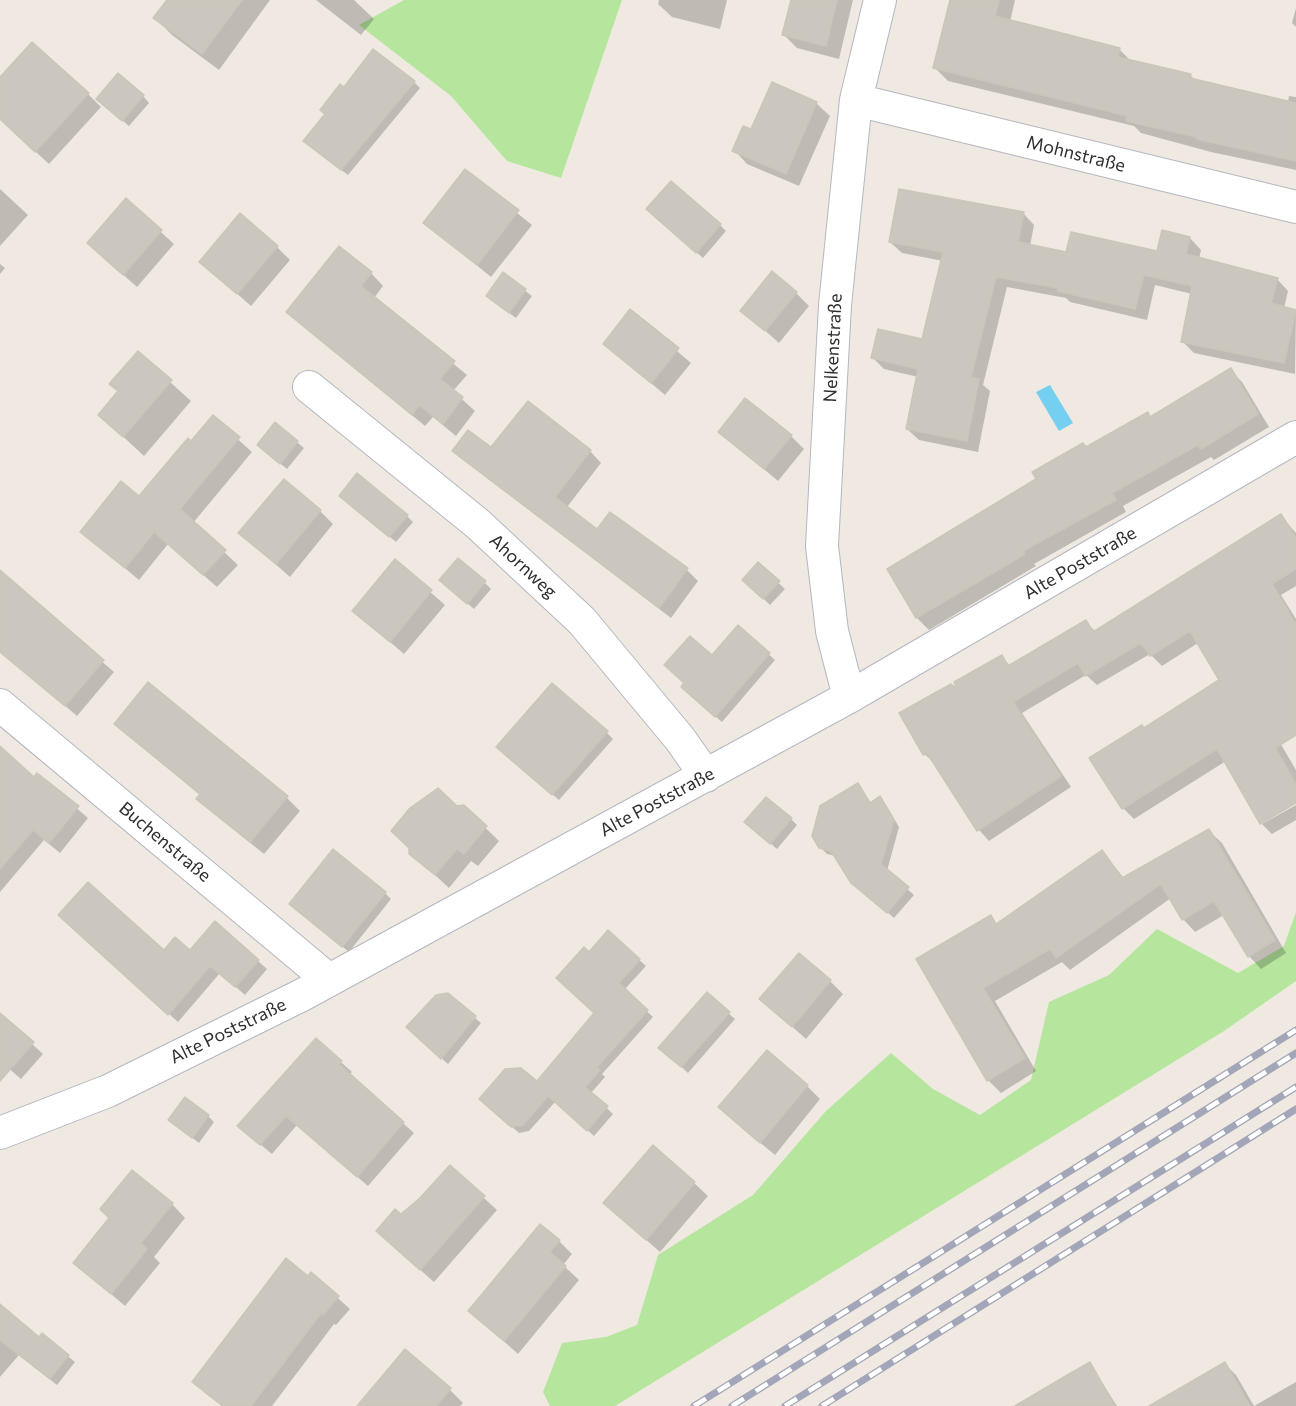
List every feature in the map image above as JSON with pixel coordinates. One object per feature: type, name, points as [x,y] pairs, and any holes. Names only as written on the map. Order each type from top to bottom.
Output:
[{"type":"street","name":"Nelkenstraße","points":[[849,697],[832,631],[822,546],[835,305],[856,100],[880,0]]},
{"type":"street","name":"Mohnstraße","points":[[856,100],[1296,207]]},
{"type":"street","name":"Ahornweg","points":[[309,387],[478,524],[582,621],[680,739],[706,776]]},
{"type":"street","name":"Alte Poststraße","points":[[0,1133],[108,1091],[329,980],[849,697],[1296,437]]},
{"type":"street","name":"Buchenstraße","points":[[0,705],[329,980]]},
{"type":"green space","points":[[404,0],[622,0],[561,178],[507,161],[451,96],[359,25]]},
{"type":"green space","points":[[1296,912],[1296,981],[1224,1031],[615,1406],[550,1406],[543,1392],[562,1343],[606,1337],[637,1325],[658,1255],[753,1195],[826,1111],[891,1053],[933,1089],[980,1115],[1031,1080],[1049,1002],[1109,975],[1157,929],[1238,973],[1284,946]]},
{"type":"water","points":[[1050,385],[1073,423],[1059,431],[1036,392]]},
{"type":"building","points":[[167,0],[242,0],[202,54],[153,18]]},
{"type":"building","points":[[791,0],[837,0],[826,46],[782,35]]},
{"type":"building","points":[[950,0],[999,0],[995,16],[1120,48],[1118,57],[1191,74],[1190,78],[1296,103],[1296,161],[1196,139],[1196,137],[1126,121],[1127,116],[933,68]]},
{"type":"building","points":[[32,42],[89,93],[35,152],[0,119],[0,77]]},
{"type":"building","points":[[373,49],[415,81],[341,170],[303,141],[325,114],[320,110],[340,84],[344,87]]},
{"type":"building","points":[[118,73],[144,95],[122,121],[96,99]]},
{"type":"building","points":[[772,82],[817,102],[786,174],[732,151],[743,126],[751,129]]},
{"type":"building","points":[[465,169],[519,210],[477,265],[423,223]]},
{"type":"building","points":[[671,181],[721,224],[696,253],[646,209]]},
{"type":"building","points":[[899,189],[1024,212],[1018,242],[1066,252],[1071,232],[1157,251],[1162,230],[1190,237],[1186,254],[1278,278],[1271,303],[1296,310],[1284,363],[1181,342],[1192,286],[1144,275],[1135,309],[1057,291],[1058,288],[996,277],[971,377],[979,379],[967,441],[906,429],[918,369],[871,358],[878,329],[922,339],[943,252],[889,242]]},
{"type":"building","points":[[126,198],[162,230],[123,275],[87,243]]},
{"type":"building","points":[[240,213],[278,246],[237,294],[199,262]]},
{"type":"building","points":[[339,246],[372,272],[361,286],[455,361],[440,379],[463,397],[443,424],[419,405],[412,415],[286,312]]},
{"type":"building","points":[[772,271],[797,292],[765,331],[740,311]]},
{"type":"building","points":[[503,272],[526,289],[509,313],[486,296]]},
{"type":"building","points":[[630,309],[679,348],[651,383],[603,344]]},
{"type":"building","points":[[138,351],[172,380],[123,437],[98,415],[118,391],[109,384]]},
{"type":"building","points":[[1231,368],[1258,414],[1201,449],[1198,445],[1112,493],[1116,500],[1023,551],[1025,554],[916,618],[887,569],[1036,479],[1032,472],[1083,443],[1086,447],[1148,412],[1150,417]]},
{"type":"building","points":[[745,398],[792,435],[764,469],[718,432]]},
{"type":"building","points":[[528,401],[591,450],[555,497],[597,529],[610,512],[688,568],[659,608],[452,451],[468,430],[491,447]]},
{"type":"building","points":[[213,415],[240,437],[180,509],[226,550],[203,575],[154,532],[125,568],[80,532],[121,481],[139,496],[188,438],[191,441]]},
{"type":"building","points":[[275,422],[298,441],[280,464],[257,445]]},
{"type":"building","points":[[357,473],[408,515],[389,537],[339,496]]},
{"type":"building","points":[[284,479],[321,510],[276,564],[238,533]]},
{"type":"building","points":[[1281,514],[1296,538],[1296,569],[1272,584],[1296,624],[1296,735],[1275,748],[1296,784],[1296,803],[1260,824],[1217,749],[1122,809],[1089,758],[1142,725],[1144,728],[1219,680],[1190,631],[1150,656],[1141,643],[1085,676],[1078,663],[1013,702],[1061,776],[977,831],[927,753],[923,755],[899,713],[951,684],[957,688],[954,682],[1002,655],[1008,666],[1086,620],[1093,632]]},
{"type":"building","points":[[458,558],[486,581],[467,604],[439,580]]},
{"type":"building","points":[[395,559],[432,590],[390,642],[352,611]]},
{"type":"building","points":[[758,562],[780,581],[763,599],[742,580]]},
{"type":"building","points":[[0,570],[104,660],[65,706],[0,652]]},
{"type":"building","points":[[738,625],[770,653],[715,717],[681,687],[684,683],[664,665],[690,636],[712,655]]},
{"type":"building","points":[[148,682],[288,796],[250,842],[196,799],[200,794],[114,724]]},
{"type":"building","points":[[552,683],[608,731],[552,795],[496,747]]},
{"type":"building","points":[[0,746],[34,777],[37,773],[79,806],[49,843],[33,830],[0,869]]},
{"type":"building","points":[[858,783],[870,803],[880,796],[894,820],[881,864],[909,887],[887,913],[851,883],[831,851],[819,848],[812,836],[820,806]]},
{"type":"building","points":[[438,788],[457,806],[464,805],[487,826],[464,854],[457,849],[435,875],[409,854],[409,848],[391,831],[410,808]]},
{"type":"building","points":[[766,797],[792,818],[770,844],[744,822]]},
{"type":"building","points":[[1209,829],[1275,940],[1248,957],[1214,901],[1182,920],[1161,884],[1056,958],[1050,949],[983,988],[1025,1058],[987,1081],[916,959],[991,915],[996,924],[1102,850],[1122,878]]},
{"type":"building","points":[[333,849],[386,892],[342,947],[289,904]]},
{"type":"building","points":[[88,882],[164,950],[175,937],[190,950],[215,921],[259,960],[235,987],[210,966],[168,1015],[58,915]]},
{"type":"building","points":[[608,930],[640,959],[619,983],[648,1010],[597,1067],[600,1070],[585,1087],[608,1106],[587,1131],[548,1096],[523,1125],[511,1127],[479,1099],[505,1069],[521,1068],[537,1081],[594,1013],[556,978],[584,947],[589,952]]},
{"type":"building","points":[[799,953],[831,980],[792,1027],[759,999]]},
{"type":"building","points":[[707,992],[730,1012],[681,1067],[658,1048]]},
{"type":"building","points":[[448,993],[476,1016],[441,1059],[406,1027],[436,995]]},
{"type":"building","points":[[0,1013],[34,1042],[0,1081]]},
{"type":"building","points":[[316,1038],[342,1061],[339,1064],[404,1122],[357,1177],[286,1116],[260,1145],[237,1126]]},
{"type":"building","points":[[767,1050],[808,1085],[760,1143],[718,1107]]},
{"type":"building","points":[[185,1097],[209,1115],[192,1138],[168,1120]]},
{"type":"building","points":[[653,1145],[695,1182],[646,1240],[603,1203]]},
{"type":"building","points":[[450,1165],[485,1196],[420,1270],[376,1231],[395,1209],[401,1214],[420,1198]]},
{"type":"building","points":[[132,1170],[173,1203],[141,1243],[147,1249],[111,1294],[73,1263],[109,1218],[100,1209]]},
{"type":"building","points":[[540,1224],[560,1240],[550,1252],[566,1266],[504,1341],[468,1311]]},
{"type":"building","points":[[286,1258],[308,1276],[311,1272],[339,1296],[323,1315],[321,1313],[251,1406],[223,1406],[192,1382]]},
{"type":"building","points":[[0,1304],[39,1337],[42,1333],[69,1355],[50,1379],[0,1340]]},
{"type":"building","points":[[405,1349],[451,1388],[436,1406],[357,1406]]},
{"type":"building","points":[[1090,1362],[1115,1406],[1015,1406],[1064,1377]]},
{"type":"building","points":[[1225,1362],[1250,1406],[1149,1406],[1189,1383]]},
{"type":"railway","points":[[694,1406],[1296,1030]]},
{"type":"railway","points":[[732,1406],[1296,1053]]},
{"type":"railway","points":[[785,1406],[1296,1087]]},
{"type":"railway","points":[[822,1406],[1296,1109]]}]
